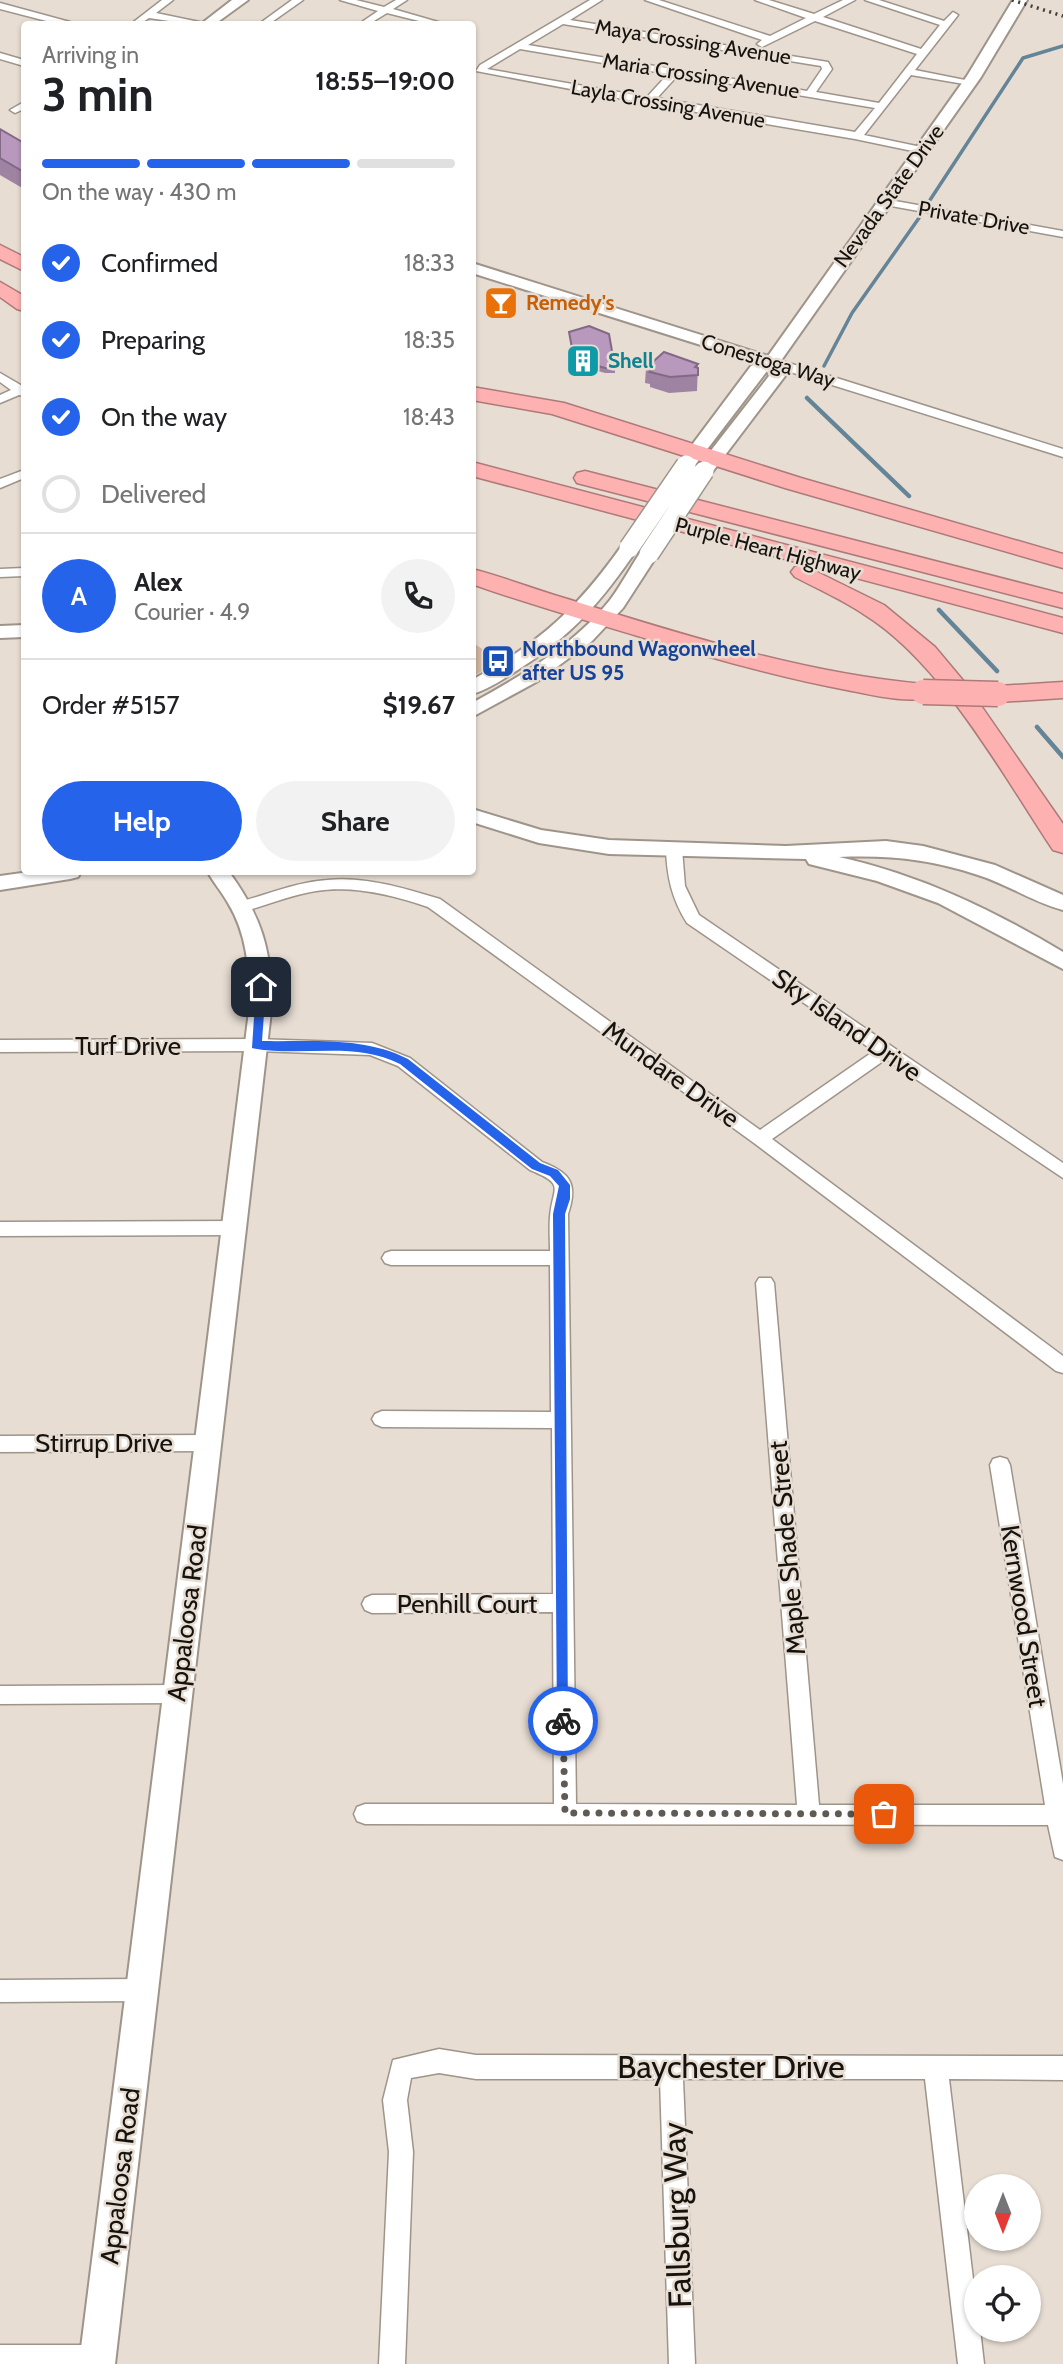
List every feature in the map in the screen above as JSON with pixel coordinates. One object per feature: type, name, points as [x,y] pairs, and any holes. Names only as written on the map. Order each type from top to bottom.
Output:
[{"type":"highway","points":[[0,249],[21,257]]},
{"type":"highway","points":[[0,249],[21,262]]},
{"type":"highway","points":[[0,287],[21,298]]},
{"type":"highway","points":[[0,287],[21,303]]},
{"type":"highway","points":[[476,394],[556,408],[700,462],[1063,561]]},
{"type":"highway","name":"Purple Heart Highway","points":[[476,447],[515,460],[1063,601]]},
{"type":"highway","name":"Purple Heart Highway","points":[[476,470],[1063,626]]},
{"type":"highway","points":[[730,539],[844,592],[894,623],[926,652],[957,689],[1063,844]]},
{"type":"highway","points":[[840,543],[1063,595]]},
{"type":"highway","points":[[476,577],[591,616],[794,673],[867,686],[923,692],[998,694],[1063,690]]},
{"type":"street","points":[[152,0],[166,1]]},
{"type":"street","points":[[210,21],[241,0]]},
{"type":"street","points":[[267,21],[298,0]]},
{"type":"street","points":[[345,0],[428,21]]},
{"type":"street","points":[[368,21],[402,0]]},
{"type":"street","points":[[519,46],[597,0]]},
{"type":"street","points":[[650,0],[771,40]]},
{"type":"street","points":[[760,0],[923,53]]},
{"type":"street","points":[[755,52],[771,40],[850,0]]},
{"type":"street","points":[[870,0],[946,24]]},
{"type":"street","name":"Nevada State Drive","points":[[1004,30],[1003,24],[1020,0]]},
{"type":"street","name":"Nevada State Drive","points":[[700,462],[777,376],[772,362],[1004,30],[1012,27],[1030,0]]},
{"type":"street","points":[[142,20],[166,1]]},
{"type":"street","points":[[0,6],[56,21]]},
{"type":"street","points":[[858,136],[953,15]]},
{"type":"street","name":"Maya Crossing Avenue","points":[[561,21],[825,64],[827,68],[810,94]]},
{"type":"street","name":"Layla Crossing Avenue","points":[[519,46],[481,69],[489,74],[923,148]]},
{"type":"street","name":"Maria Crossing Avenue","points":[[519,46],[882,106]]},
{"type":"street","points":[[1,57],[21,62]]},
{"type":"street","points":[[910,70],[972,79]]},
{"type":"street","points":[[649,101],[675,72]]},
{"type":"street","name":"Private Drive","points":[[884,202],[1063,234]]},
{"type":"street","name":"Conestoga Way","points":[[476,269],[1063,453]]},
{"type":"street","points":[[0,377],[21,391]]},
{"type":"street","points":[[0,399],[21,392]]},
{"type":"street","points":[[591,616],[593,598],[629,548],[700,462]]},
{"type":"street","points":[[476,702],[519,687],[560,659],[591,616],[649,554],[700,462]]},
{"type":"street","points":[[0,484],[21,475]]},
{"type":"street","points":[[0,573],[21,572]]},
{"type":"street","points":[[0,632],[21,631]]},
{"type":"street","points":[[476,816],[522,832],[569,842],[786,853],[886,848],[923,853],[987,870],[1063,903]]},
{"type":"street","name":"Sky Island Drive","points":[[674,849],[676,888],[681,903],[693,919],[1063,1172]]},
{"type":"street","points":[[786,853],[870,870],[942,895],[993,920],[1063,962]]},
{"type":"street","points":[[0,883],[50,875]]},
{"type":"street","name":"Appaloosa Road","points":[[98,2361],[261,1003],[259,951],[242,907],[220,875]]},
{"type":"street","name":"Mundare Drive","points":[[242,907],[299,890],[336,884],[394,890],[434,903],[760,1139],[1063,1366]]},
{"type":"street","name":"Turf Drive","points":[[0,1046],[356,1046],[385,1052],[404,1062],[536,1166],[554,1173],[564,1185],[564,1199],[559,1214],[560,1258]]},
{"type":"street","points":[[760,1139],[885,1052]]},
{"type":"street","points":[[0,1229],[234,1228]]},
{"type":"street","points":[[391,1258],[560,1258],[565,1813]]},
{"type":"street","name":"Maple Shade Street","points":[[765,1283],[809,1813]]},
{"type":"street","points":[[382,1419],[561,1420]]},
{"type":"street","name":"Stirrup Drive","points":[[0,1444],[208,1443]]},
{"type":"street","name":"Kernwood Street","points":[[1000,1465],[1063,1850]]},
{"type":"street","name":"Penhill Court","points":[[372,1604],[562,1603]]},
{"type":"street","points":[[0,1695],[177,1694]]},
{"type":"street","points":[[365,1814],[1057,1815]]},
{"type":"street","points":[[0,1991],[142,1990]]},
{"type":"street","name":"Baychester Drive","points":[[392,2364],[401,2152],[395,2100],[401,2068],[439,2061],[477,2067],[1063,2068]]},
{"type":"street","name":"Fallsburg Way","points":[[671,2067],[682,2364]]},
{"type":"street","points":[[936,2068],[971,2364]]},
{"type":"street","points":[[0,2358],[98,2361]]},
{"type":"shaded area","points":[[476,645],[501,661],[476,674]]},
{"type":"building","points":[[0,129],[21,141],[21,170],[0,158]]},
{"type":"building","points":[[589,326],[609,334],[615,368],[605,368],[574,359],[569,332]]},
{"type":"building","points":[[664,352],[698,364],[695,367],[698,368],[698,375],[670,377],[650,372],[653,370],[646,368]]},
{"type":"waterway","points":[[930,200],[1023,58],[1063,46]]},
{"type":"waterway","points":[[824,366],[852,313],[919,218]]},
{"type":"waterway","points":[[807,398],[909,496]]},
{"type":"waterway","points":[[939,610],[997,671]]},
{"type":"waterway","points":[[1037,727],[1063,757]]},
{"type":"railway","points":[[1012,0],[1063,16]]},
{"type":"way so far","points":[[563,1721],[565,1813],[884,1814]]},
{"type":"place","name":"Remedy's","points":[[501,303]]},
{"type":"place","name":"Shell","points":[[583,361]]},
{"type":"place","name":"Northbound Wagonwheel after US 95","points":[[498,661]]},
{"type":"route","points":[[261,987],[256,1045],[356,1046],[385,1052],[404,1062],[536,1166],[554,1173],[564,1185],[564,1199],[559,1214],[563,1721]]}]
